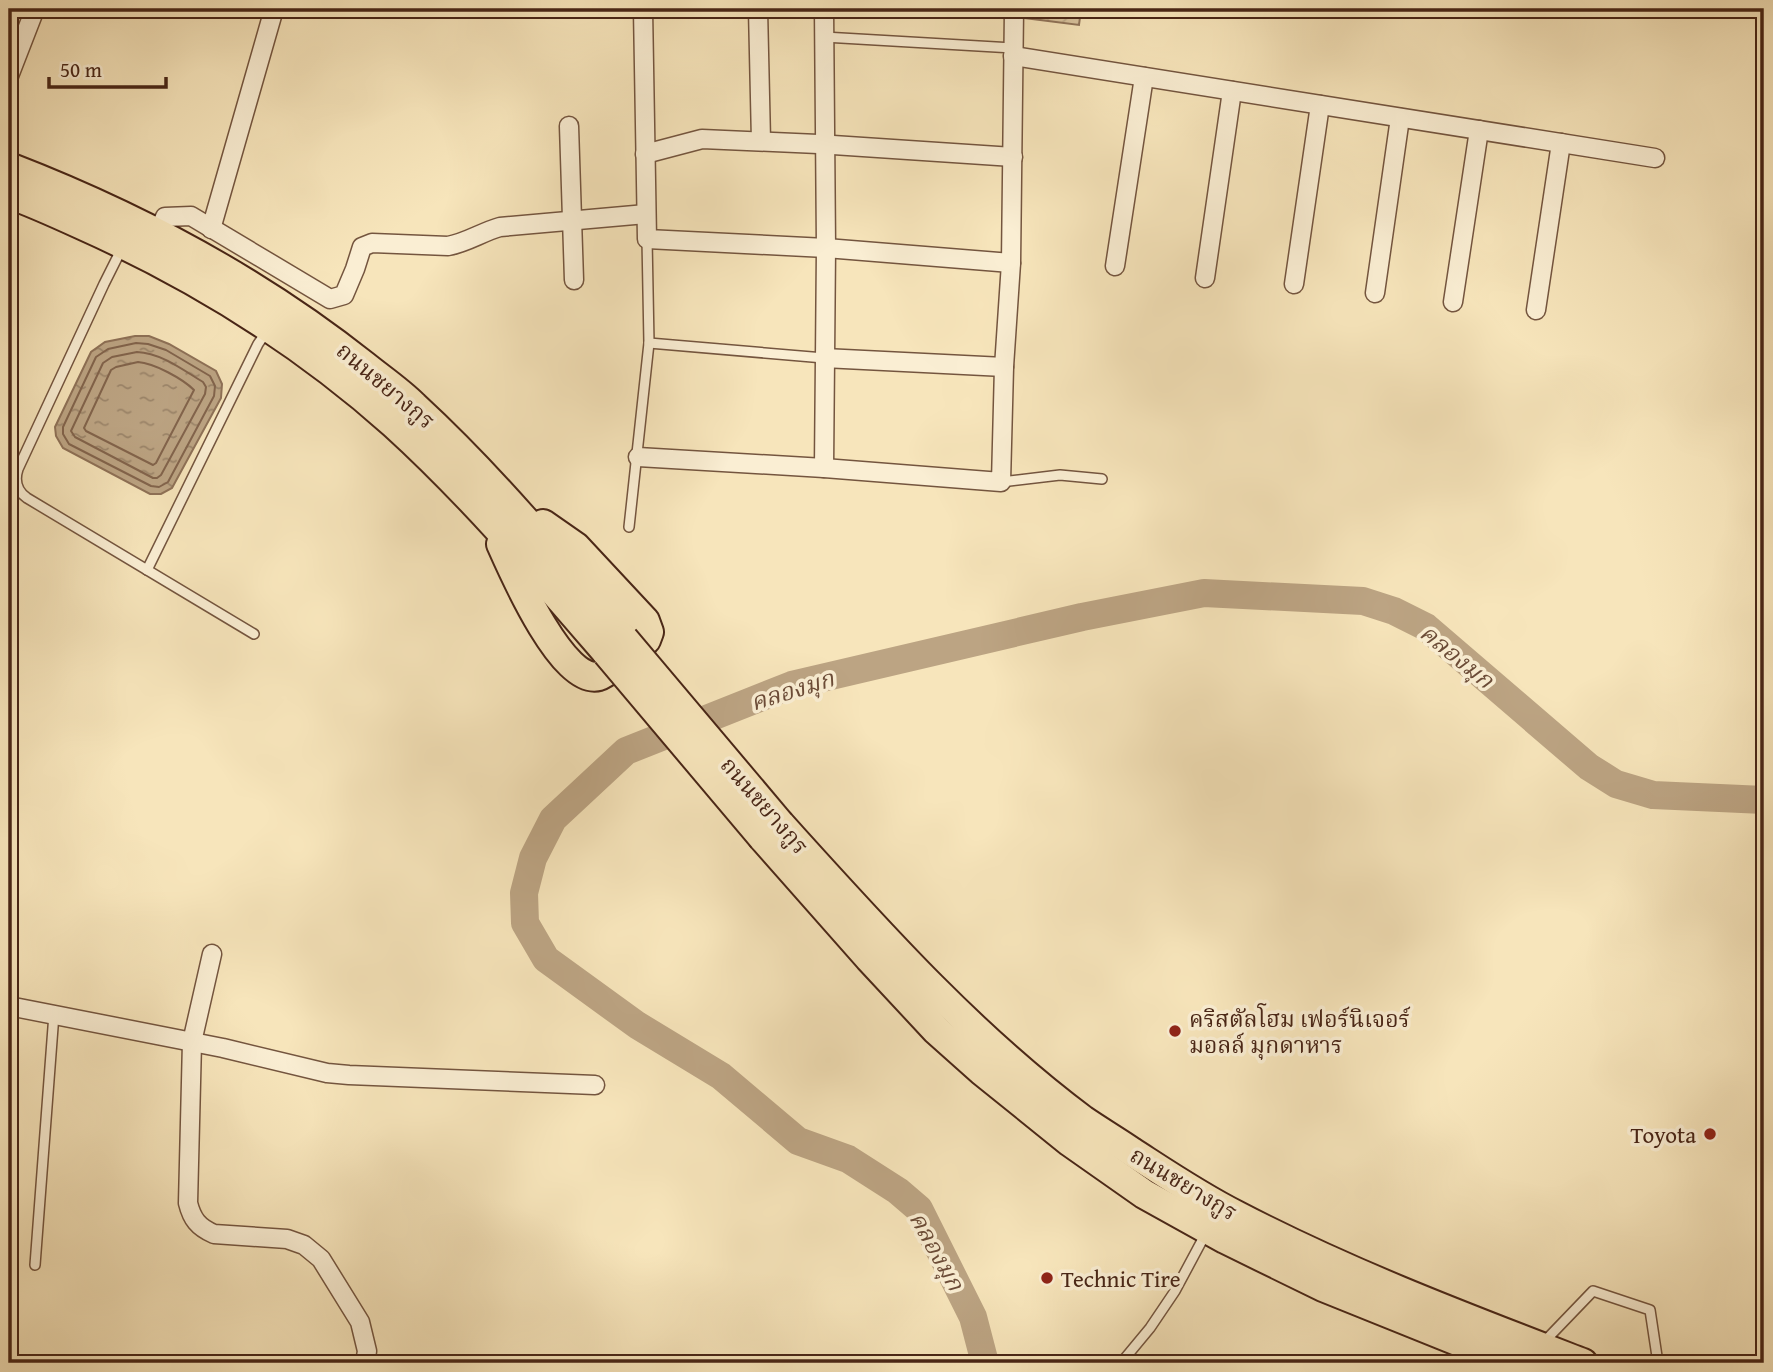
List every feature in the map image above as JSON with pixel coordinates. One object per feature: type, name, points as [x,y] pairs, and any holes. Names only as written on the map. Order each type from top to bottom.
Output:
[{"type":"main road","name":"ถนนชยางกูร","points":[[9,167],[158,233],[239,278],[330,338],[412,404],[478,467],[499,510]]},
{"type":"main road","name":"ถนนชยางกูร","points":[[9,194],[124,244],[270,327],[315,359],[393,424],[458,486],[499,510],[559,559],[615,646],[772,831],[877,967],[936,1030],[1070,1142],[1133,1187],[1208,1230],[1323,1287],[1512,1363]]},
{"type":"main road","points":[[499,510],[576,547],[645,621],[649,632],[646,640],[601,676],[589,677],[576,670],[544,629],[525,597],[499,510]]},
{"type":"main road","name":"ถนนชยางกูร","points":[[772,831],[951,1008],[997,1050],[1083,1120],[1235,1215],[1334,1263],[1583,1363]]},
{"type":"street","points":[[9,76],[35,9]]},
{"type":"street","points":[[211,229],[274,9]]},
{"type":"street","points":[[643,9],[647,239],[826,248],[1011,263]]},
{"type":"street","points":[[758,9],[761,141]]},
{"type":"street","points":[[824,9],[824,468]]},
{"type":"street","points":[[638,457],[1001,482],[1004,367],[1011,263],[1014,9]]},
{"type":"street","points":[[1013,52],[1144,77],[1655,158]]},
{"type":"street","points":[[1115,267],[1144,77]]},
{"type":"street","points":[[1205,278],[1232,91]]},
{"type":"street","points":[[1294,284],[1320,105]]},
{"type":"street","points":[[1375,293],[1400,118]]},
{"type":"street","points":[[569,126],[574,280]]},
{"type":"street","points":[[1453,302],[1479,130]]},
{"type":"street","points":[[645,154],[702,139],[826,144],[1013,157]]},
{"type":"street","points":[[1536,310],[1561,143]]},
{"type":"street","points":[[158,233],[165,217],[191,216],[330,299],[344,295],[362,247],[372,243],[458,245],[487,230],[500,227],[646,214]]},
{"type":"street","points":[[824,358],[1004,367]]},
{"type":"street","points":[[212,954],[192,1042],[188,1203],[192,1216],[205,1230],[214,1234],[287,1239],[304,1245],[321,1259],[359,1322],[367,1351],[365,1363]]},
{"type":"street","points":[[9,1017],[9,1006],[192,1042],[327,1073],[595,1085]]},
{"type":"lane","points":[[824,37],[1013,52]]},
{"type":"lane","points":[[629,527],[649,343],[647,239]]},
{"type":"lane","points":[[124,244],[24,457],[16,476],[18,489],[27,498],[254,634]]},
{"type":"lane","points":[[147,570],[258,344],[270,327]]},
{"type":"lane","points":[[649,343],[824,358]]},
{"type":"lane","points":[[1001,482],[1060,475],[1102,479]]},
{"type":"lane","points":[[35,1265],[54,1014]]},
{"type":"lane","points":[[1121,1363],[1150,1328],[1175,1291],[1208,1230]]},
{"type":"lane","points":[[1540,1346],[1592,1291],[1650,1310],[1658,1363]]},
{"type":"shaded area","points":[[1025,9],[1081,9],[1079,25],[1025,18]]},
{"type":"water","points":[[149,336],[169,344],[216,371],[222,384],[221,398],[172,488],[161,494],[150,494],[63,448],[56,436],[55,427],[91,352],[105,342]]},
{"type":"waterway","name":"คลองมุก","points":[[985,1363],[973,1317],[919,1209],[898,1191],[848,1159],[798,1141],[721,1076],[637,1025],[546,959],[525,923],[524,893],[533,858],[553,819],[626,751],[792,685],[1082,617],[1204,593],[1363,601],[1394,611],[1426,627],[1589,767],[1616,784],[1653,795],[1764,800]]},
{"type":"place","name":"คริสตัลโฮม เฟอร์นิเจอร์ มอลล์ มุกดาหาร","points":[[1175,1031]]},
{"type":"place","name":"Toyota","points":[[1710,1134]]},
{"type":"place","name":"Technic Tire","points":[[1047,1278]]}]
